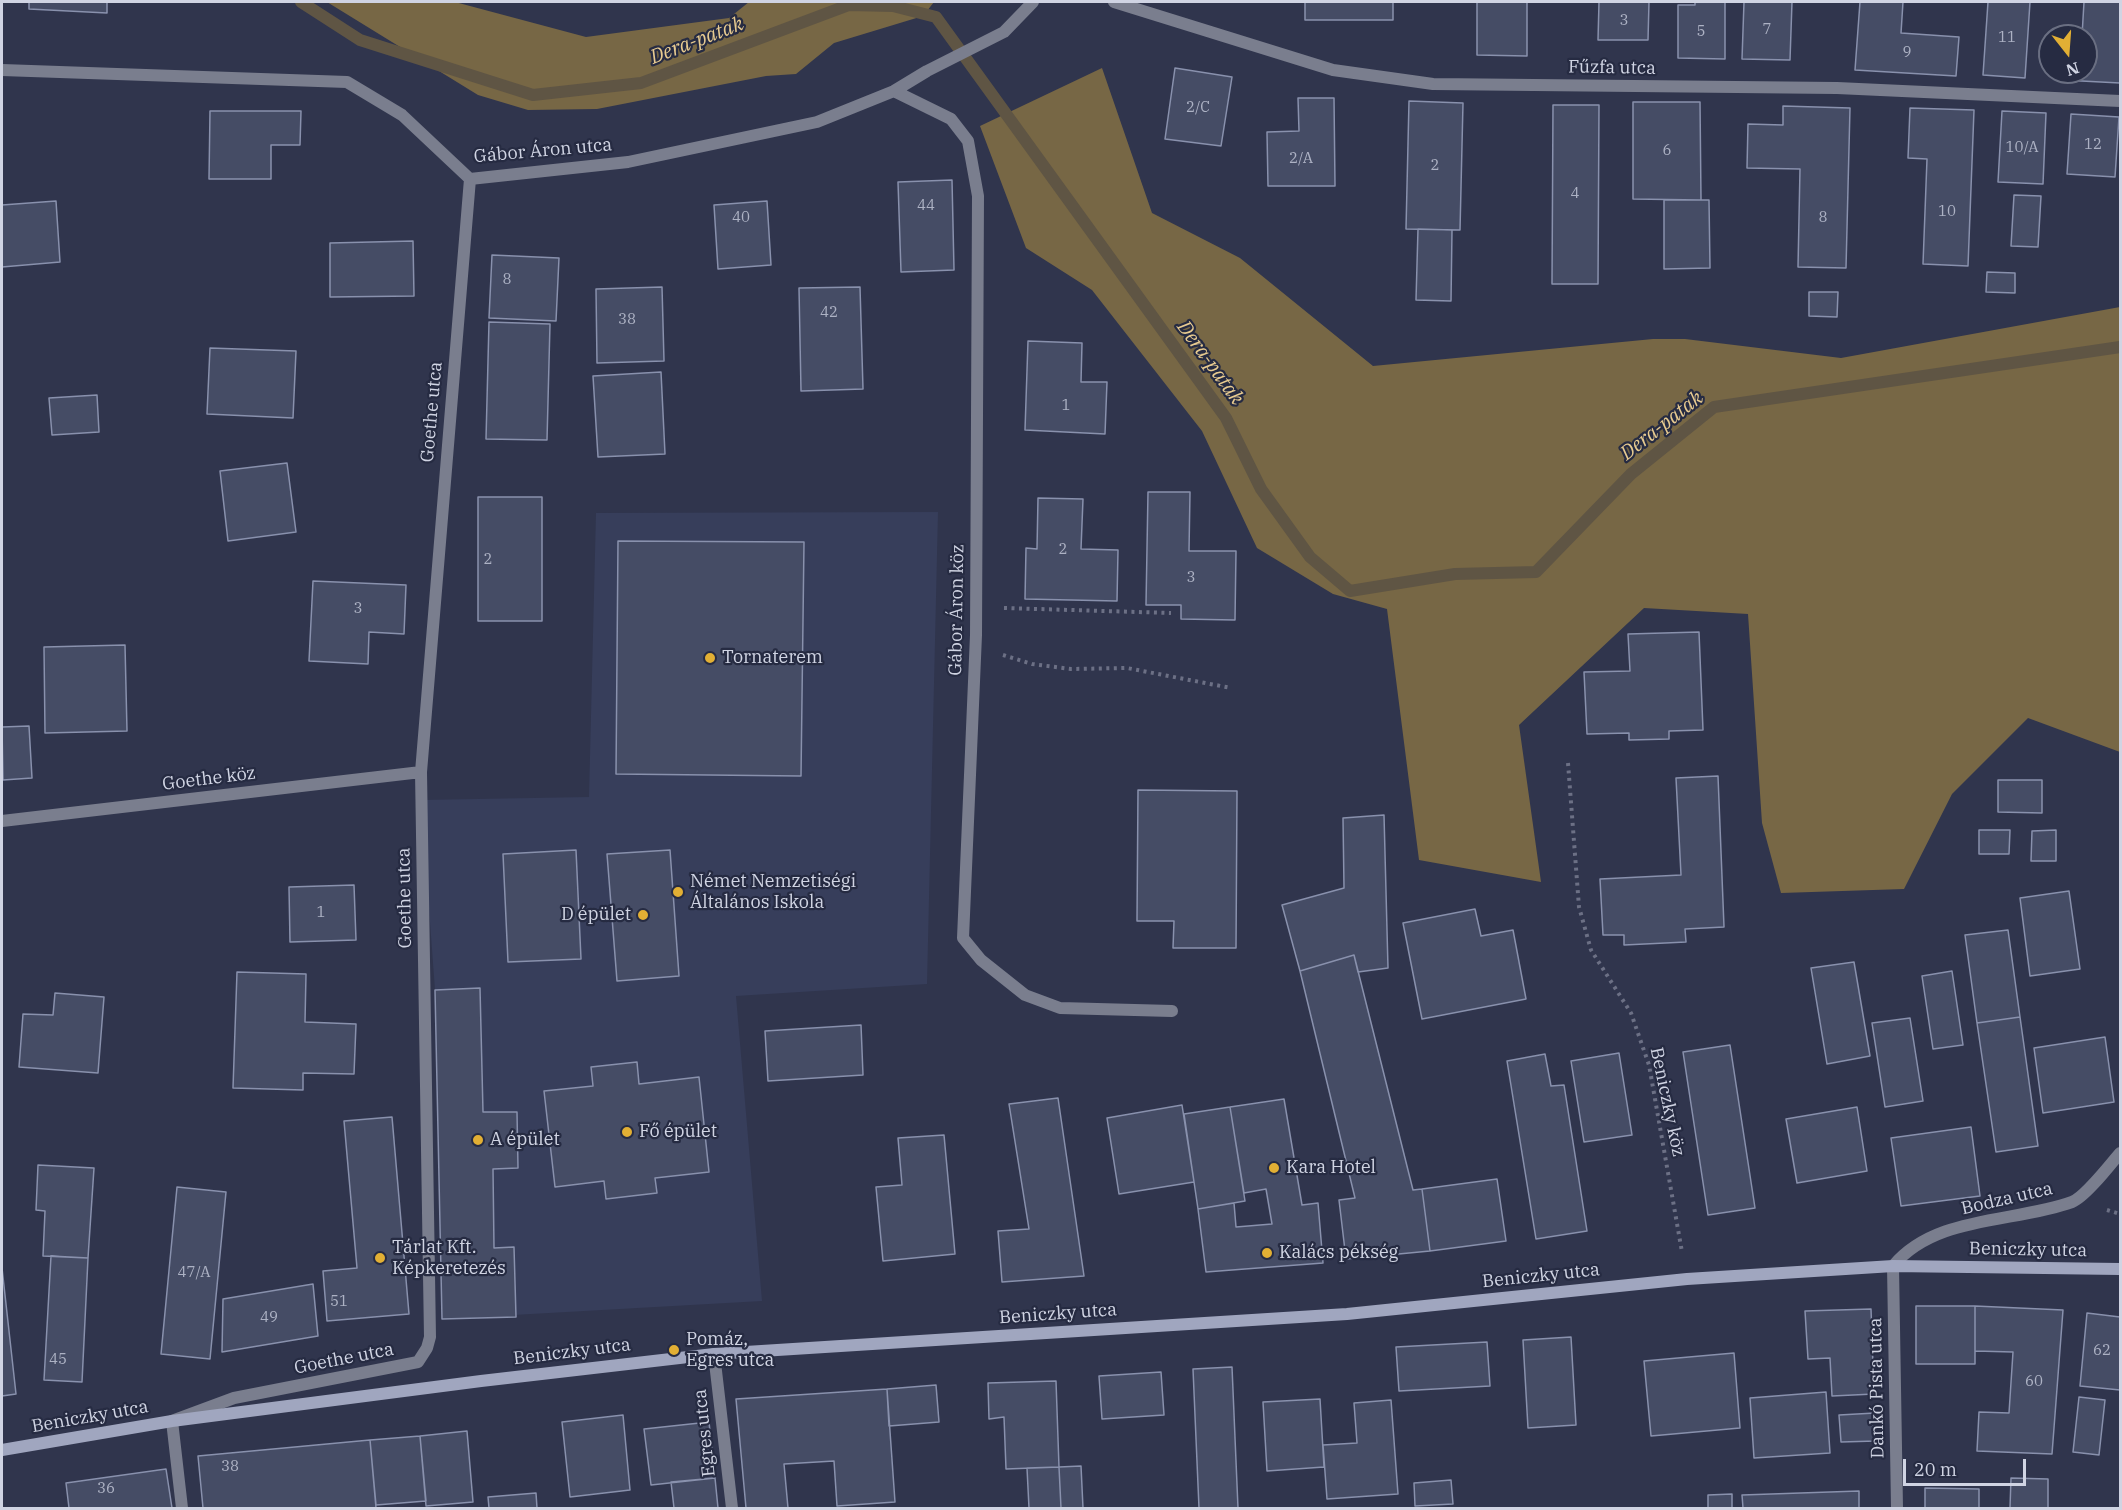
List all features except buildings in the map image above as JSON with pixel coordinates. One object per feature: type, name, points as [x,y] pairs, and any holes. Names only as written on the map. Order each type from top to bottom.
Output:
[{"type":"main road","name":"Beniczky utca","points":[[2,1450],[172,1421],[714,1354],[1347,1314],[1687,1279],[1893,1266],[2121,1269]]},
{"type":"street","name":"Gábor Áron utca","points":[[2,70],[347,82],[402,116],[470,178],[650,157],[817,122],[894,91],[927,71],[1004,32],[1033,2]]},
{"type":"street","name":"Fűzfa utca","points":[[1114,2],[1334,70],[1432,84],[1837,88],[2121,101]]},
{"type":"street","name":"Gábor Áron köz","points":[[894,91],[951,119],[968,141],[978,196],[976,635],[963,938],[981,960],[1025,995],[1059,1008],[1172,1011]]},
{"type":"street","name":"Goethe utca","points":[[172,1421],[234,1398],[404,1366],[418,1362],[428,1348],[430,1337],[421,772],[470,178]]},
{"type":"street","name":"Goethe köz","points":[[2,821],[421,772]]},
{"type":"street","name":"Bodza utca","points":[[1893,1266],[1906,1250],[1939,1233],[2074,1201],[2121,1153]]},
{"type":"street","name":"Dankó Pista utca","points":[[1893,1266],[1898,1509]]},
{"type":"street","name":"Egres utca","points":[[714,1354],[732,1509]]},
{"type":"street","points":[[172,1421],[182,1509]]},
{"type":"path","points":[[975,603],[1016,610],[1171,613]]},
{"type":"path","points":[[976,635],[1004,657],[1032,664],[1071,669],[1127,668],[1231,688]]},
{"type":"path","name":"Beniczky köz","points":[[1568,763],[1579,907],[1591,950],[1631,1013],[1649,1065],[1687,1279]]},
{"type":"shaded area","points":[[327,2],[455,2],[586,37],[729,18],[749,2],[934,2],[923,16],[834,43],[796,74],[766,76],[597,109],[528,110],[478,95]]},
{"type":"shaded area","points":[[1102,68],[1152,213],[1240,258],[1373,366],[1653,339],[1685,339],[1841,358],[2120,307],[2120,752],[2028,718],[1952,794],[1904,889],[1781,893],[1762,823],[1748,614],[1644,608],[1519,725],[1541,882],[1419,860],[1387,609],[1333,594],[1257,548],[1202,431],[1092,290],[1026,248],[980,126]]},
{"type":"shaded area","name":"Német Nemzetiségi Általános Iskola","points":[[938,512],[927,984],[736,996],[762,1301],[442,1319],[435,990],[421,800],[589,797],[596,513]]},
{"type":"waterway","name":"Dera-patak","points":[[301,2],[360,40],[533,95],[641,83],[849,5],[893,6],[936,17],[1226,418],[1261,489],[1310,557],[1350,591],[1455,574],[1536,572],[1631,474],[1714,407],[2120,347]]},
{"type":"place","name":"Tornaterem","points":[[710,658]]},
{"type":"place","name":"Német Nemzetiségi Általános Iskola","points":[[678,892]]},
{"type":"place","name":"D épület","points":[[643,915]]},
{"type":"place","name":"Fő épület","points":[[627,1132]]},
{"type":"place","name":"A épület","points":[[478,1140]]},
{"type":"place","name":"Kara Hotel","points":[[1274,1168]]},
{"type":"place","name":"Kalács pékség","points":[[1267,1253]]},
{"type":"place","name":"Tárlat Kft. Képkeretezés","points":[[380,1258]]},
{"type":"place","name":"Pomáz, Egres utca","points":[[674,1350]]}]
